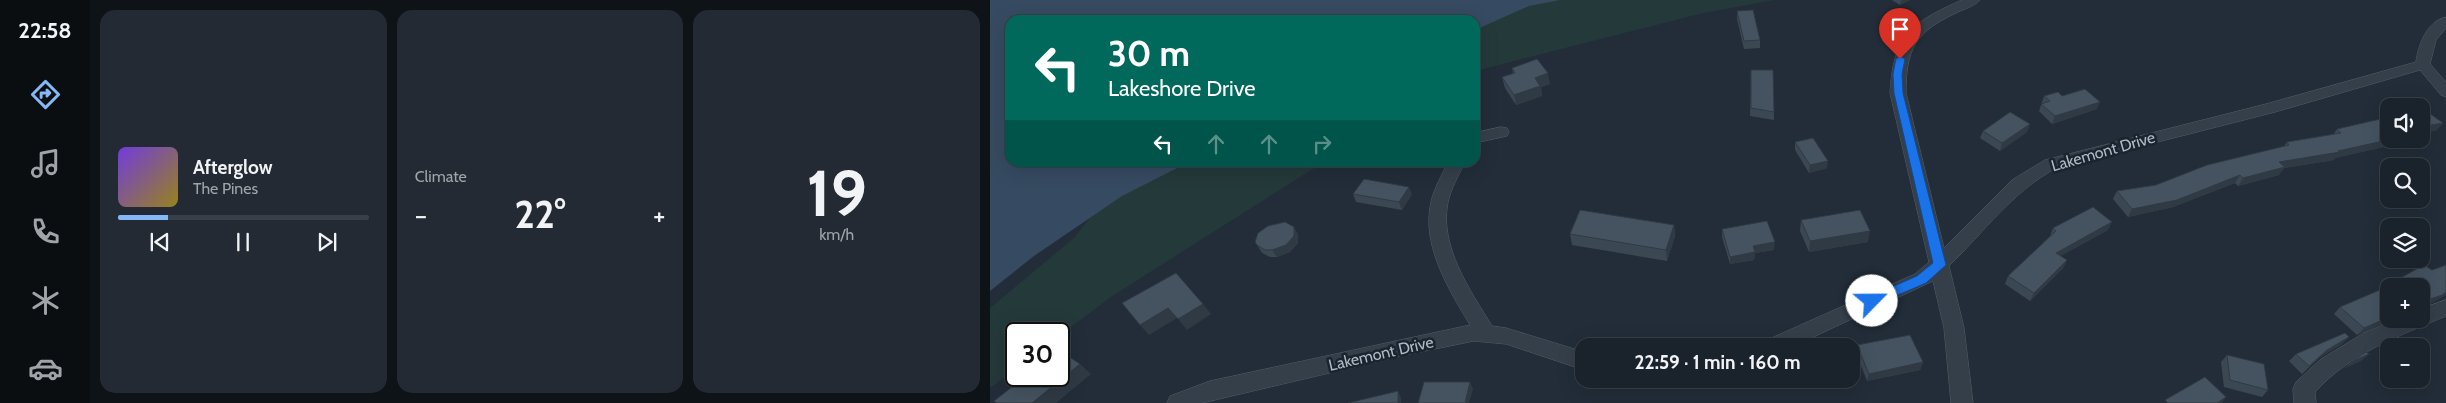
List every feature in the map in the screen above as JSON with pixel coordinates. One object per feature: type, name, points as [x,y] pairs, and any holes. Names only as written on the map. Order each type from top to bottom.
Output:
[{"type":"street","points":[[1962,403],[1954,328],[1900,102],[1898,74],[1905,46],[1913,34],[1926,23],[1973,0]]},
{"type":"street","points":[[2446,21],[2439,26],[2426,43],[2423,65],[2446,92]]},
{"type":"street","name":"Lakemont Drive","points":[[1792,338],[1922,279],[1940,265],[1973,227],[2020,182],[2051,164],[2305,98],[2423,65]]},
{"type":"street","points":[[1480,137],[1501,132]]},
{"type":"street","points":[[1456,167],[1439,204],[1440,242],[1458,286],[1486,334]]},
{"type":"street","points":[[2430,314],[2446,308]]},
{"type":"street","points":[[2305,403],[2304,388],[2318,372],[2354,348],[2398,328]]},
{"type":"street","name":"Lakemont Drive","points":[[1178,403],[1210,390],[1410,345],[1474,333],[1506,336],[1575,357]]},
{"type":"green space","points":[[1537,0],[1774,0],[1699,14],[1480,70],[1480,18]]},
{"type":"green space","points":[[1144,167],[1316,167],[1111,297],[1070,328],[1070,322],[1005,322],[1005,376],[990,388],[990,308],[1074,238],[1124,174]]},
{"type":"water","points":[[990,0],[1560,0],[1529,6],[1480,28],[1480,15],[1005,15],[1005,167],[1179,167],[1122,196],[1034,256],[990,291]]},
{"type":"building","points":[[1753,10],[1760,40],[1744,41],[1737,11]]},
{"type":"building","points":[[1537,59],[1548,73],[1535,78],[1540,86],[1514,95],[1502,77],[1515,73],[1512,68]]},
{"type":"building","points":[[1751,70],[1773,70],[1774,112],[1751,108]]},
{"type":"building","points":[[2085,89],[2100,102],[2055,116],[2041,104],[2050,101],[2044,96],[2058,92],[2062,96]]},
{"type":"building","points":[[2010,112],[2030,124],[2002,143],[1983,131]]},
{"type":"building","points":[[2430,114],[2443,123],[2430,125]]},
{"type":"building","points":[[2380,119],[2380,142],[2338,151],[2340,152],[2279,162],[2285,167],[2243,178],[2240,175],[2177,200],[2132,209],[2117,191],[2156,185],[2207,165],[2289,145],[2287,142],[2341,133],[2337,129]]},
{"type":"building","points":[[1813,138],[1828,161],[1810,165],[1795,142]]},
{"type":"building","points":[[1364,179],[1409,187],[1399,202],[1353,194]]},
{"type":"building","points":[[2093,207],[2112,222],[2056,253],[2067,260],[2034,293],[2008,276],[2056,231],[2053,228]]},
{"type":"building","points":[[1580,210],[1674,225],[1666,250],[1570,234]]},
{"type":"building","points":[[1860,210],[1870,231],[1810,241],[1801,220]]},
{"type":"building","points":[[1767,221],[1775,242],[1753,246],[1755,252],[1730,257],[1722,229]]},
{"type":"building","points":[[1285,222],[1294,227],[1294,236],[1286,245],[1272,250],[1265,250],[1257,245],[1255,242],[1258,233],[1268,226]]},
{"type":"building","points":[[2446,265],[2446,292],[2430,299],[2430,278],[2400,278],[2419,268],[2429,268],[2432,270]]},
{"type":"building","points":[[1176,273],[1203,304],[1178,319],[1168,308],[1140,325],[1122,303]]},
{"type":"building","points":[[2380,290],[2380,321],[2364,328],[2340,307]]},
{"type":"building","points":[[2345,333],[2349,337],[2327,350],[2309,366],[2296,354]]},
{"type":"building","points":[[1910,335],[1923,362],[1869,374],[1860,352],[1860,344]]},
{"type":"building","points":[[2366,352],[2369,354],[2351,362]]},
{"type":"building","points":[[2227,355],[2264,364],[2268,390],[2230,380]]},
{"type":"building","points":[[1070,357],[1080,364],[1070,372]]},
{"type":"building","points":[[2205,377],[2226,397],[2217,403],[2168,403],[2165,400]]},
{"type":"building","points":[[1424,382],[1470,382],[1465,403],[1418,403]]},
{"type":"building","points":[[1012,387],[1052,387],[1032,403],[997,403],[994,401]]},
{"type":"building","points":[[1398,391],[1398,403],[1348,403]]},
{"type":"route","points":[[1872,301],[1922,279],[1940,265],[1898,93],[1900,59]]}]
